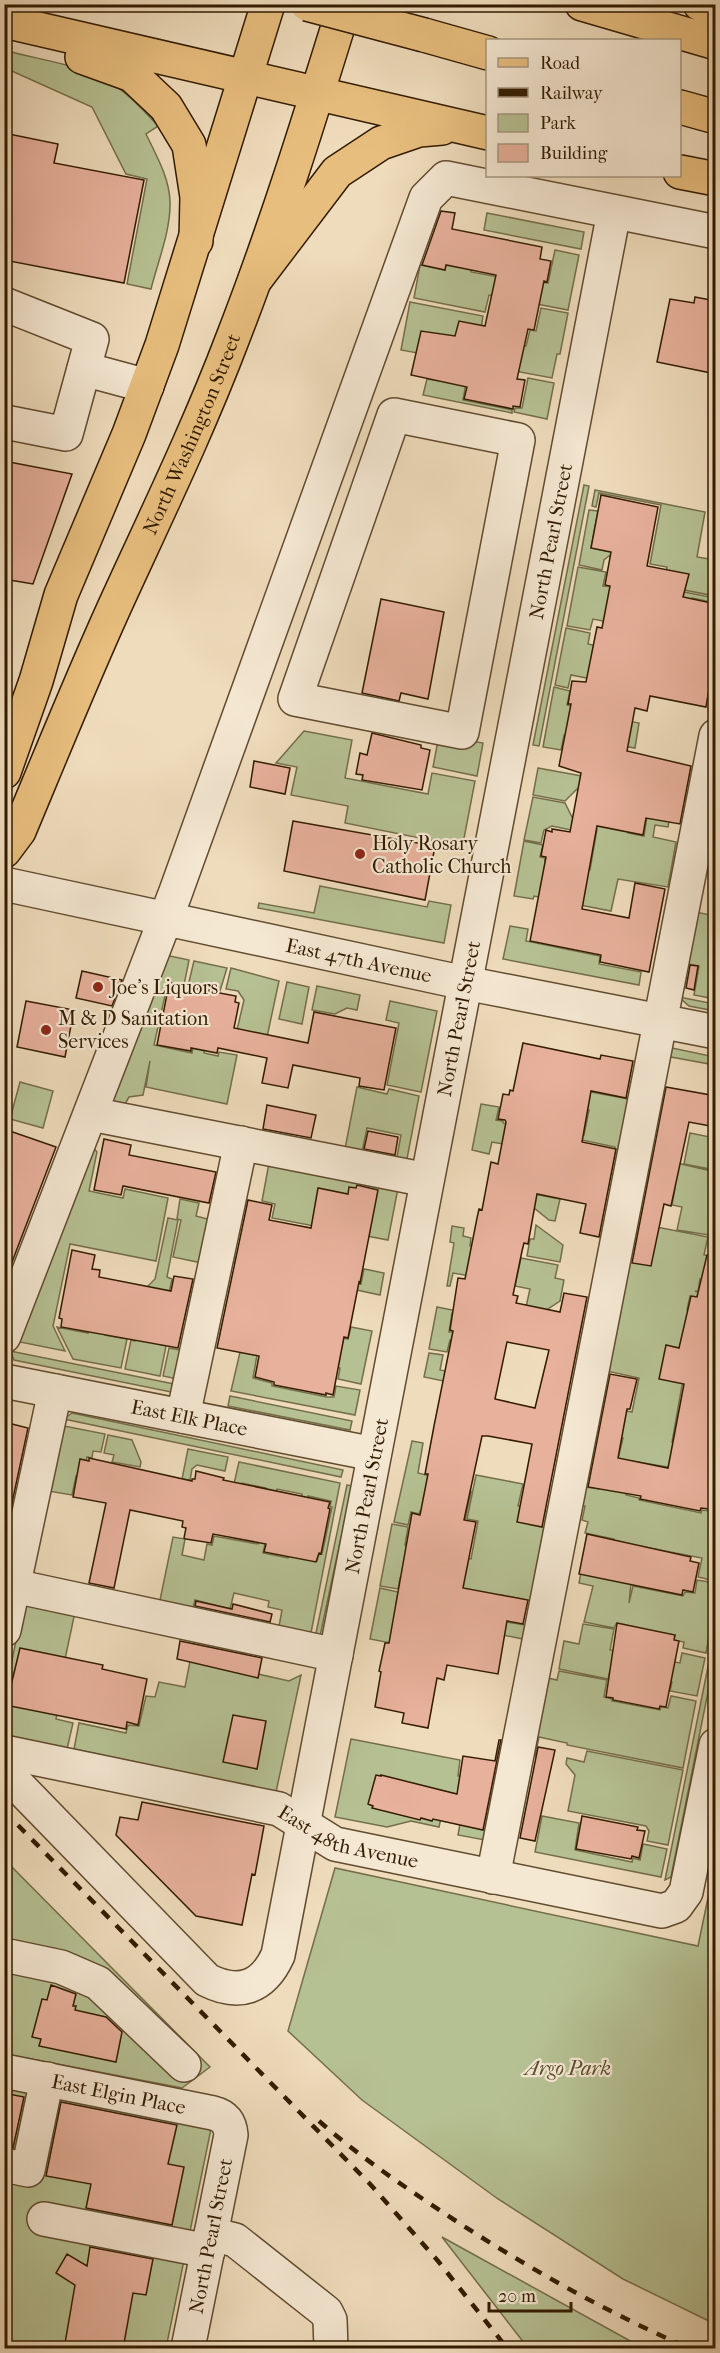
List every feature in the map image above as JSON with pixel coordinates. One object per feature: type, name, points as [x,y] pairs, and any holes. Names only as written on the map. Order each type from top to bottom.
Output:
[{"type":"main road","points":[[4,772],[36,681],[61,595],[147,386],[196,241],[268,4]]},
{"type":"main road","points":[[307,4],[486,52]]},
{"type":"main road","name":"North Washington Street","points":[[4,851],[19,831],[112,611],[182,462],[255,280],[318,93],[345,4]]},
{"type":"main road","points":[[582,4],[716,43]]},
{"type":"main road","points":[[700,4],[716,9]]},
{"type":"main road","points":[[4,21],[473,130]]},
{"type":"main road","points":[[4,28],[132,75],[166,107],[189,145],[197,197],[196,241]]},
{"type":"main road","points":[[681,107],[716,117]]},
{"type":"main road","points":[[255,280],[337,172],[381,143],[418,130],[473,130]]},
{"type":"main road","points":[[681,172],[716,179]]},
{"type":"street","points":[[4,1336],[166,918],[426,198],[446,178],[716,232]]},
{"type":"street","name":"North Pearl Street","points":[[4,1771],[207,1980],[235,1989],[249,1986],[262,1979],[272,1968],[278,1955],[614,212]]},
{"type":"street","points":[[4,304],[92,339],[66,434],[5,422]]},
{"type":"street","points":[[84,369],[147,386]]},
{"type":"street","points":[[394,415],[518,440],[501,532],[462,732],[296,699],[394,415]]},
{"type":"street","points":[[501,532],[551,542]]},
{"type":"street","points":[[493,1877],[716,735]]},
{"type":"street","name":"East 47th Avenue","points":[[4,884],[465,983],[716,1032]]},
{"type":"street","points":[[91,1114],[427,1180]]},
{"type":"street","points":[[183,1416],[241,1143]]},
{"type":"street","name":"East Elk Place","points":[[4,1381],[374,1454]]},
{"type":"street","points":[[4,1630],[55,1391]]},
{"type":"street","points":[[14,1586],[336,1655]]},
{"type":"street","name":"East 48th Avenue","points":[[4,1752],[279,1809],[335,1844],[657,1911],[672,1909],[686,1893],[716,1745]]},
{"type":"street","points":[[4,1955],[62,1967],[98,1983],[184,2065]]},
{"type":"street","name":"East Elgin Place","points":[[4,2071],[219,2114],[229,2123]]},
{"type":"street","points":[[4,2165],[28,2170],[47,2079]]},
{"type":"street","name":"North Pearl Street","points":[[188,2349],[231,2135],[229,2123]]},
{"type":"street","points":[[44,2219],[209,2243],[235,2240],[326,2312],[331,2328],[331,2349]]},
{"type":"green space","points":[[4,50],[71,66],[107,80],[128,95],[158,126],[146,134],[167,183],[170,212],[151,289],[127,284],[147,179],[126,174],[92,107],[5,68]]},
{"type":"green space","points":[[487,213],[584,232],[581,249],[484,230]]},
{"type":"green space","points":[[555,250],[579,255],[568,310],[489,295],[485,312],[414,298],[420,265],[445,270],[447,260],[472,265],[471,272],[537,284],[538,281],[548,283]]},
{"type":"green space","points":[[410,302],[483,316],[480,336],[526,346],[530,330],[536,331],[541,308],[568,313],[560,354],[557,354],[552,378],[401,350]]},
{"type":"green space","points":[[442,367],[468,372],[463,400],[512,410],[512,413],[423,395],[427,379],[439,381]]},
{"type":"green space","points":[[528,378],[554,383],[547,419],[514,412],[515,408],[522,408]]},
{"type":"green space","points":[[584,485],[589,486],[539,746],[533,745]]},
{"type":"green space","points":[[595,490],[705,512],[697,557],[715,560],[715,596],[674,588],[666,572],[667,567],[650,564],[661,505],[599,493],[596,507],[592,506]]},
{"type":"green space","points":[[589,510],[598,511],[591,548],[648,560],[647,564],[609,556],[604,560],[602,570],[579,565]]},
{"type":"green space","points":[[578,567],[606,572],[603,586],[674,590],[715,598],[715,603],[692,598],[686,628],[664,633],[593,619],[590,630],[567,626]]},
{"type":"green space","points":[[566,628],[590,633],[588,644],[597,646],[642,689],[571,675],[568,688],[555,685]]},
{"type":"green space","points":[[554,687],[570,691],[567,705],[573,706],[573,710],[639,723],[635,748],[564,735],[561,750],[543,747]]},
{"type":"green space","points":[[304,731],[352,740],[345,778],[428,794],[432,773],[475,781],[462,849],[440,845],[440,842],[345,823],[348,806],[291,795],[297,767],[276,763]]},
{"type":"green space","points":[[439,735],[483,743],[477,776],[433,767]]},
{"type":"green space","points":[[538,768],[691,796],[691,800],[674,796],[668,827],[655,825],[653,837],[676,842],[668,887],[618,879],[611,911],[534,896],[533,899],[514,896],[524,841],[543,845],[540,857],[545,858],[545,862],[590,870],[597,829],[595,835],[552,826],[544,830],[541,843],[524,840],[533,797],[565,803],[572,817],[628,828],[628,833],[644,836],[649,803],[577,789],[565,801],[533,795]]},
{"type":"green space","points":[[320,886],[427,907],[429,901],[451,905],[444,943],[258,908],[259,903],[314,913]]},
{"type":"green space","points":[[691,911],[715,916],[715,999],[694,995],[699,966],[678,962]]},
{"type":"green space","points":[[510,926],[528,929],[526,941],[600,956],[599,964],[641,972],[639,985],[503,959]]},
{"type":"green space","points":[[156,953],[189,960],[184,985],[168,982],[154,1045],[192,1053],[193,1046],[204,1049],[204,1053],[218,1056],[219,1052],[237,1055],[227,1104],[146,1087],[150,1061],[143,1095],[129,1097],[122,1109],[101,1104]]},
{"type":"green space","points":[[194,961],[227,968],[220,991],[209,989],[208,993],[201,992],[201,989],[188,986]]},
{"type":"green space","points":[[231,968],[279,981],[267,1037],[237,1030],[244,1000],[238,991],[226,989]]},
{"type":"green space","points":[[287,982],[309,987],[302,1024],[279,1019]]},
{"type":"green space","points":[[317,986],[360,995],[357,1010],[347,1008],[335,1014],[312,1010]]},
{"type":"green space","points":[[679,997],[715,1004],[715,1011],[689,1006]]},
{"type":"green space","points":[[390,1001],[437,1011],[421,1092],[387,1085],[399,1023],[386,1020]]},
{"type":"green space","points":[[672,1048],[715,1057],[715,1065],[671,1057],[666,1052]]},
{"type":"green space","points":[[20,1082],[53,1091],[43,1128],[10,1119]]},
{"type":"green space","points":[[357,1087],[387,1094],[389,1089],[419,1096],[406,1164],[396,1162],[401,1135],[367,1128],[361,1157],[344,1154]]},
{"type":"green space","points":[[570,1088],[639,1101],[624,1177],[610,1174],[615,1147],[563,1136],[564,1131],[584,1135],[589,1110],[567,1105]]},
{"type":"green space","points":[[481,1104],[499,1107],[496,1120],[539,1130],[558,1154],[492,1142],[489,1154],[472,1150]]},
{"type":"green space","points":[[690,1133],[715,1138],[715,1170],[684,1164]]},
{"type":"green space","points":[[88,1141],[97,1152],[89,1191],[123,1198],[125,1189],[168,1198],[156,1261],[70,1244],[53,1326],[65,1351],[15,1341]]},
{"type":"green space","points":[[652,1157],[715,1172],[715,1229],[711,1228],[709,1235],[677,1230],[682,1207],[672,1205],[675,1188],[647,1182]]},
{"type":"green space","points":[[270,1158],[399,1183],[388,1240],[272,1218],[275,1204],[262,1201]]},
{"type":"green space","points":[[494,1186],[560,1199],[555,1221],[549,1220],[529,1204]]},
{"type":"green space","points":[[180,1199],[199,1203],[196,1216],[211,1220],[202,1263],[173,1257],[181,1220],[177,1219]]},
{"type":"green space","points":[[168,1218],[178,1220],[167,1277],[172,1279],[158,1344],[166,1346],[160,1376],[125,1369],[131,1340],[135,1341],[136,1333],[139,1334],[148,1286],[155,1279]]},
{"type":"green space","points":[[631,1222],[708,1237],[704,1255],[710,1256],[715,1282],[700,1279],[698,1291],[695,1291],[698,1292],[697,1297],[690,1296],[687,1310],[695,1312],[672,1442],[679,1443],[674,1468],[618,1459],[623,1438],[590,1431],[596,1405],[632,1412],[639,1378],[602,1370]]},
{"type":"green space","points":[[536,1225],[563,1245],[560,1262],[527,1256],[530,1239],[534,1239]]},
{"type":"green space","points":[[452,1226],[464,1228],[463,1236],[471,1238],[470,1246],[512,1254],[507,1282],[453,1273],[450,1286],[447,1286],[454,1243],[450,1242]]},
{"type":"green space","points":[[233,1257],[361,1284],[364,1269],[384,1273],[380,1295],[232,1263]]},
{"type":"green space","points":[[521,1258],[558,1265],[555,1278],[564,1280],[560,1301],[548,1309],[546,1320],[524,1316],[530,1289],[515,1286]]},
{"type":"green space","points":[[98,1285],[105,1335],[127,1339],[121,1368],[73,1359],[57,1327],[88,1333]]},
{"type":"green space","points":[[437,1307],[457,1311],[452,1313],[449,1332],[453,1332],[457,1341],[450,1340],[447,1352],[429,1349]]},
{"type":"green space","points":[[351,1327],[372,1331],[361,1384],[338,1379],[340,1368],[332,1366],[338,1337],[348,1339]]},
{"type":"green space","points":[[169,1348],[180,1350],[182,1380],[163,1376]]},
{"type":"green space","points":[[10,1351],[179,1385],[171,1392],[14,1360]]},
{"type":"green space","points":[[240,1352],[257,1355],[253,1378],[272,1383],[272,1386],[327,1397],[334,1397],[336,1386],[360,1390],[355,1415],[231,1391]]},
{"type":"green space","points":[[429,1353],[443,1355],[440,1370],[494,1381],[492,1391],[424,1377]]},
{"type":"green space","points":[[230,1396],[352,1421],[350,1430],[228,1406]]},
{"type":"green space","points":[[72,1413],[343,1470],[341,1477],[64,1419]]},
{"type":"green space","points":[[64,1426],[105,1434],[101,1452],[93,1451],[92,1458],[87,1457],[83,1478],[76,1476],[72,1495],[48,1491]]},
{"type":"green space","points":[[108,1435],[132,1440],[141,1462],[140,1467],[112,1462],[114,1455],[104,1453]]},
{"type":"green space","points":[[412,1441],[423,1443],[418,1473],[430,1476],[429,1483],[471,1491],[465,1520],[420,1511],[419,1514],[411,1512],[408,1525],[394,1522]]},
{"type":"green space","points":[[188,1449],[228,1457],[225,1471],[197,1465],[192,1469],[190,1480],[182,1479]]},
{"type":"green space","points":[[586,1454],[623,1461],[626,1495],[639,1498],[639,1500],[701,1513],[702,1510],[710,1511],[715,1484],[715,1581],[698,1577],[702,1558],[639,1546],[610,1563],[614,1539],[585,1533],[588,1522],[582,1520],[585,1506],[575,1504],[579,1486],[599,1489],[602,1472],[583,1469]]},
{"type":"green space","points":[[239,1462],[340,1483],[310,1638],[278,1632],[282,1610],[268,1607],[269,1601],[234,1593],[230,1609],[195,1600],[192,1612],[159,1605],[173,1537],[185,1539],[182,1555],[204,1560],[207,1544],[212,1545],[214,1536],[258,1544],[261,1528],[268,1530],[263,1553],[288,1558],[290,1555],[317,1561],[319,1554],[322,1554],[332,1507],[330,1507],[331,1501],[308,1496],[291,1547],[302,1494],[277,1489],[275,1496],[265,1495],[266,1488],[242,1483],[240,1489],[233,1488]]},
{"type":"green space","points":[[476,1475],[523,1484],[518,1506],[549,1512],[532,1601],[501,1595],[459,1594],[415,1549],[471,1559],[478,1521],[467,1519]]},
{"type":"green space","points":[[347,1485],[352,1486],[320,1636],[315,1638]]},
{"type":"green space","points":[[392,1524],[408,1527],[405,1545],[413,1546],[408,1580],[400,1578],[398,1589],[380,1586]]},
{"type":"green space","points":[[583,1562],[631,1583],[629,1603],[633,1586],[683,1596],[685,1592],[695,1593],[697,1580],[715,1583],[715,1604],[706,1653],[683,1648],[684,1642],[674,1640],[675,1635],[616,1624],[614,1628],[584,1622],[593,1586],[579,1583]]},
{"type":"green space","points":[[380,1588],[398,1592],[396,1604],[525,1625],[523,1639],[468,1628],[462,1657],[370,1639]]},
{"type":"green space","points":[[24,1601],[75,1612],[61,1678],[64,1680],[56,1719],[73,1723],[67,1749],[5,1735],[5,1695]]},
{"type":"green space","points":[[583,1624],[614,1629],[610,1650],[680,1663],[682,1653],[705,1658],[697,1696],[670,1691],[672,1682],[666,1680],[610,1670],[608,1679],[559,1669],[564,1641],[579,1644]]},
{"type":"green space","points":[[715,1632],[715,1657],[671,1877],[665,1880]]},
{"type":"green space","points":[[195,1636],[245,1646],[242,1660],[249,1672],[289,1681],[301,1675],[276,1792],[74,1749],[79,1723],[126,1733],[128,1725],[139,1726],[146,1696],[155,1697],[159,1682],[185,1687]]},
{"type":"green space","points":[[559,1671],[607,1680],[604,1697],[612,1701],[660,1710],[661,1707],[668,1708],[671,1696],[696,1701],[683,1768],[567,1745],[567,1743],[539,1737],[535,1756],[524,1754],[543,1677],[557,1680]]},
{"type":"green space","points":[[351,1739],[460,1760],[458,1776],[486,1781],[490,1763],[505,1766],[490,1841],[458,1835],[465,1797],[446,1794],[439,1827],[411,1821],[387,1827],[335,1817]]},
{"type":"green space","points":[[587,1751],[683,1770],[668,1845],[647,1841],[649,1831],[646,1826],[568,1811],[575,1775],[566,1764],[567,1758],[584,1762]]},
{"type":"green space","points":[[542,1816],[579,1823],[575,1850],[632,1862],[633,1858],[640,1860],[643,1844],[667,1849],[661,1877],[535,1852]]},
{"type":"green space","points":[[4,1859],[210,2067],[182,2088],[5,2054]]},
{"type":"green space","name":"Argo Park","points":[[715,1864],[715,2324],[623,2279],[498,2199],[362,2100],[288,2031],[335,1868],[698,1946]]},
{"type":"green space","points":[[4,2082],[212,2124],[166,2348],[5,2348]]},
{"type":"green space","points":[[442,2237],[643,2348],[528,2348]]},
{"type":"building","points":[[4,133],[58,144],[54,163],[144,180],[124,283],[4,260]]},
{"type":"building","points":[[441,211],[455,213],[452,229],[542,247],[540,259],[551,261],[547,282],[544,281],[534,330],[528,329],[517,379],[525,380],[520,407],[513,406],[513,409],[464,399],[467,387],[411,375],[421,331],[455,336],[459,321],[485,326],[496,275],[446,265],[445,270],[422,265]]},
{"type":"building","points":[[695,297],[716,301],[716,374],[657,362],[670,299],[694,303]]},
{"type":"building","points":[[4,461],[72,474],[33,584],[4,579]]},
{"type":"building","points":[[601,495],[658,507],[647,566],[689,574],[683,597],[716,604],[716,645],[706,707],[650,696],[647,711],[635,708],[627,751],[691,766],[680,824],[646,818],[643,835],[597,826],[582,909],[629,918],[635,883],[665,889],[649,972],[600,962],[601,955],[530,941],[546,857],[541,856],[546,830],[570,832],[581,773],[559,766],[571,704],[568,704],[572,681],[586,682],[597,627],[602,628],[610,586],[605,585],[611,552],[591,548]]},
{"type":"building","points":[[381,599],[444,612],[428,699],[401,693],[399,701],[362,693]]},
{"type":"building","points":[[372,733],[421,745],[421,748],[430,750],[422,790],[362,780],[363,775],[356,774],[360,753],[367,755]]},
{"type":"building","points":[[254,761],[290,768],[285,794],[250,787]]},
{"type":"building","name":"Holy Rosary Catholic Church","points":[[293,821],[435,846],[425,900],[284,871]]},
{"type":"building","points":[[690,965],[698,966],[694,990],[686,988]]},
{"type":"building","points":[[82,971],[122,980],[112,1006],[76,998]]},
{"type":"building","points":[[172,984],[236,996],[235,1002],[239,1003],[234,1028],[308,1043],[314,1012],[396,1028],[384,1090],[359,1086],[360,1078],[293,1065],[288,1088],[262,1083],[267,1058],[218,1048],[217,1053],[157,1045],[168,989],[171,990]]},
{"type":"building","points":[[26,1001],[74,1010],[65,1057],[17,1047]]},
{"type":"building","points":[[523,1043],[600,1059],[601,1055],[633,1061],[626,1098],[591,1091],[582,1142],[616,1149],[599,1237],[580,1233],[586,1204],[537,1194],[528,1244],[524,1243],[513,1295],[518,1296],[516,1303],[560,1312],[564,1293],[587,1297],[542,1527],[517,1522],[532,1444],[488,1436],[482,1436],[464,1520],[476,1522],[463,1588],[528,1600],[523,1624],[507,1621],[498,1674],[447,1665],[444,1680],[437,1678],[428,1728],[402,1723],[404,1713],[375,1707],[381,1672],[379,1671],[385,1643],[389,1643],[412,1513],[420,1515],[428,1474],[425,1474],[453,1331],[450,1330],[458,1278],[465,1279],[491,1162],[498,1164],[506,1122],[498,1119],[503,1094],[509,1095],[510,1090],[513,1091]],"holes":[[[507,1342],[549,1350],[535,1408],[495,1399]]]},
{"type":"building","points":[[666,1087],[716,1096],[716,1127],[689,1122],[671,1206],[664,1204],[651,1266],[632,1263]]},
{"type":"building","points":[[267,1105],[316,1115],[311,1138],[263,1129]]},
{"type":"building","points":[[4,1129],[56,1147],[4,1283]]},
{"type":"building","points":[[368,1131],[398,1137],[395,1155],[364,1149]]},
{"type":"building","points":[[104,1139],[131,1145],[129,1155],[216,1172],[209,1203],[123,1186],[121,1195],[94,1190]]},
{"type":"building","points":[[357,1185],[378,1190],[348,1338],[344,1337],[333,1395],[274,1385],[274,1382],[255,1377],[259,1356],[217,1348],[248,1200],[272,1205],[269,1220],[311,1228],[318,1188],[348,1194],[349,1187],[356,1188]]},
{"type":"building","points":[[72,1250],[95,1255],[92,1269],[100,1270],[99,1277],[171,1291],[174,1276],[193,1279],[178,1348],[61,1327],[62,1319],[59,1318]]},
{"type":"building","points":[[707,1255],[716,1256],[716,1477],[709,1509],[701,1508],[700,1511],[640,1499],[641,1496],[588,1487],[610,1374],[637,1379],[630,1409],[627,1409],[618,1458],[668,1468],[684,1384],[659,1379],[666,1345],[679,1348],[691,1296],[697,1297]]},
{"type":"building","points":[[4,1422],[28,1428],[6,1531],[4,1530]]},
{"type":"building","points":[[89,1458],[192,1481],[195,1479],[196,1471],[224,1478],[223,1480],[330,1502],[321,1554],[319,1553],[316,1562],[264,1552],[266,1544],[213,1534],[211,1543],[186,1539],[184,1538],[186,1528],[182,1527],[183,1521],[130,1510],[114,1588],[89,1583],[106,1503],[73,1497],[80,1459],[89,1461]]},
{"type":"building","points":[[587,1534],[691,1557],[690,1561],[699,1563],[693,1592],[683,1590],[682,1595],[579,1574]]},
{"type":"building","points":[[196,1601],[232,1609],[233,1604],[272,1614],[270,1622],[195,1606]]},
{"type":"building","points":[[617,1623],[675,1635],[674,1640],[679,1641],[666,1707],[660,1706],[659,1709],[606,1697]]},
{"type":"building","points":[[180,1641],[262,1658],[258,1678],[177,1659]]},
{"type":"building","points":[[20,1648],[103,1665],[102,1669],[147,1679],[138,1725],[127,1722],[126,1729],[10,1706],[11,1699],[8,1698]]},
{"type":"building","points":[[233,1715],[266,1721],[257,1769],[223,1762]]},
{"type":"building","points":[[499,1740],[501,1740],[483,1830],[433,1819],[432,1821],[421,1818],[420,1820],[372,1808],[373,1806],[368,1804],[376,1775],[457,1794],[463,1756],[495,1761]]},
{"type":"building","points":[[538,1747],[555,1750],[535,1841],[520,1838]]},
{"type":"building","points":[[142,1802],[264,1826],[255,1875],[252,1874],[242,1925],[196,1916],[116,1835],[120,1817],[138,1820]]},
{"type":"building","points":[[582,1816],[638,1827],[637,1830],[645,1831],[639,1858],[632,1856],[631,1859],[576,1849]]},
{"type":"building","points":[[51,1985],[76,1994],[73,2006],[76,2006],[75,2010],[106,2017],[122,2032],[116,2062],[39,2046],[41,2039],[32,2037],[42,1999],[47,2000]]},
{"type":"building","points":[[4,2093],[24,2097],[13,2148],[4,2147]]},
{"type":"building","points":[[61,2102],[177,2125],[168,2164],[184,2167],[172,2225],[86,2208],[91,2184],[46,2176]]},
{"type":"building","points":[[90,2247],[153,2259],[146,2295],[133,2293],[123,2349],[64,2349],[75,2285],[56,2273],[67,2254],[87,2266]]},
{"type":"railway","points":[[4,1811],[370,2184],[438,2261],[507,2348]]},
{"type":"railway","points":[[319,2121],[403,2185],[512,2256],[599,2305],[689,2348]]},
{"type":"place","name":"Holy Rosary Catholic Church","points":[[360,854]]},
{"type":"place","name":"Joe's Liquors","points":[[98,987]]},
{"type":"place","name":"M & D Sanitation Services","points":[[46,1030]]}]
